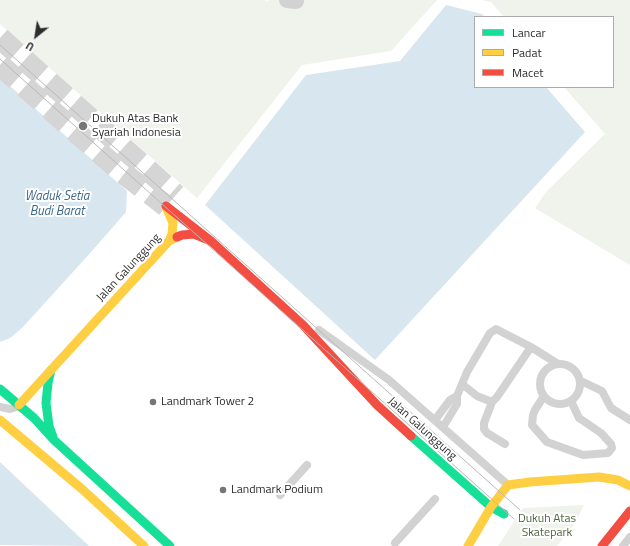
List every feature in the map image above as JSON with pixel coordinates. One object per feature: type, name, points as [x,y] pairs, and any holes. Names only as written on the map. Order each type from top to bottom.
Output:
[{"type":"main road","points":[[169,241],[172,234],[173,222],[166,206],[182,213],[211,242]]},
{"type":"main road","points":[[169,241],[178,231],[182,213]]},
{"type":"main road","name":"Jalan Galunggung","points":[[16,407],[169,241],[182,235],[194,234],[211,242],[273,297],[315,338],[377,405],[491,507],[506,510],[499,523]]},
{"type":"main road","points":[[26,382],[51,370]]},
{"type":"main road","points":[[51,370],[46,403],[49,426],[54,440]]},
{"type":"main road","points":[[2,384],[16,407],[34,418],[54,440],[170,546]]},
{"type":"main road","points":[[0,420],[82,489],[144,546]]},
{"type":"main road","points":[[468,546],[491,507],[508,485],[599,477],[618,480],[630,486]]},
{"type":"main road","points":[[520,492],[530,482]]},
{"type":"main road","points":[[602,546],[630,511]]},
{"type":"lane","name":"Jalan Galunggung","points":[[273,297],[375,369],[508,485]]},
{"type":"lane","points":[[443,427],[457,404],[457,396],[467,372],[490,333],[496,329],[558,364]]},
{"type":"lane","points":[[505,444],[487,433],[484,428],[484,423],[492,402],[498,397],[530,347]]},
{"type":"lane","points":[[581,381],[579,392],[566,404],[554,403],[544,396],[541,390],[540,382],[546,370],[551,366],[564,364],[575,370],[581,381],[602,391],[611,408],[630,420]]},
{"type":"lane","points":[[462,384],[477,396],[492,402]]},
{"type":"lane","points":[[435,420],[450,400],[457,396]]},
{"type":"lane","points":[[544,396],[535,410],[532,425],[547,442],[583,455],[608,453],[612,448],[611,444],[601,433],[579,418],[571,401]]},
{"type":"lane","points":[[0,397],[16,407]]},
{"type":"lane","points":[[0,407],[4,409],[16,407]]},
{"type":"lane","points":[[280,495],[307,465]]},
{"type":"lane","points":[[394,543],[435,499]]},
{"type":"lane","points":[[623,546],[630,537]]},
{"type":"green space","points":[[0,0],[437,0],[391,51],[302,65],[197,198],[0,24]]},
{"type":"green space","points":[[482,0],[630,0],[630,265],[535,208],[546,192],[605,134],[565,88],[614,88],[614,16],[503,16],[491,2]]},
{"type":"green space","name":"Dukuh Atas Skatepark","points":[[584,505],[574,525],[557,546],[498,546],[523,508]]},
{"type":"water","points":[[446,5],[482,14],[484,16],[474,16],[474,88],[547,88],[585,132],[375,360],[205,205],[306,75],[400,61]]},
{"type":"water","name":"Waduk Setia Budi Barat","points":[[0,77],[127,191],[126,212],[22,328],[10,338],[0,342]]},
{"type":"water","points":[[0,462],[89,546],[0,545]]},
{"type":"tunnel","points":[[0,38],[176,195]]},
{"type":"tunnel","points":[[0,65],[118,169],[166,206]]},
{"type":"tram line","points":[[0,45],[520,510]]},
{"type":"tram line","points":[[0,59],[514,519]]},
{"type":"traffic: fast","points":[[51,370],[46,403],[49,426],[53,437]]},
{"type":"traffic: fast","points":[[0,389],[34,418],[54,440],[170,546]]},
{"type":"traffic: fast","points":[[411,436],[491,507],[504,514]]},
{"type":"traffic: slow","points":[[166,207],[173,223],[172,234],[169,241]]},
{"type":"traffic: slow","points":[[19,405],[169,241],[177,237]]},
{"type":"traffic: slow","points":[[0,420],[82,489],[144,546]]},
{"type":"traffic: slow","points":[[468,546],[491,507],[508,485],[599,477],[618,480],[630,486]]},
{"type":"traffic: jam","points":[[166,206],[211,241]]},
{"type":"traffic: jam","points":[[177,237],[194,234],[211,241],[303,325],[377,405],[411,436]]},
{"type":"traffic: jam","points":[[602,546],[630,511]]},
{"type":"place","name":"Dukuh Atas Bank Syariah Indonesia","points":[[83,126]]},
{"type":"place","name":"Landmark Tower 2","points":[[153,402]]},
{"type":"place","name":"Landmark Podium","points":[[223,490]]}]
